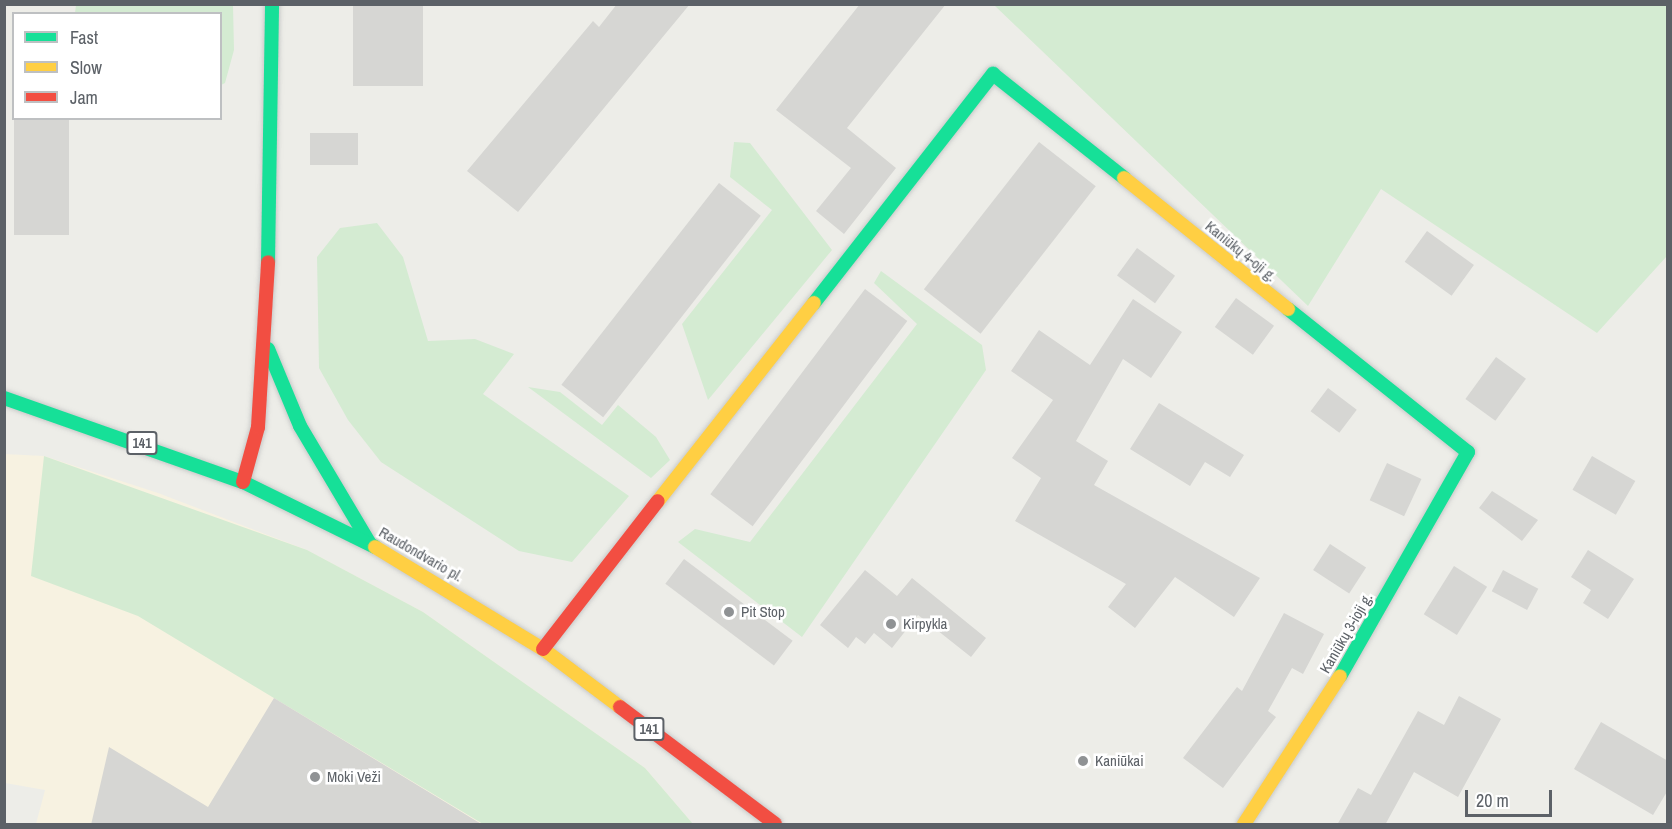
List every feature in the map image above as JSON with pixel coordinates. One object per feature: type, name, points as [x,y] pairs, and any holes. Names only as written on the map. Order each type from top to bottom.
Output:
[{"type":"street","points":[[243,482],[258,427],[267,346],[272,4]]},
{"type":"street","name":"Kaniūkų 4-oji g.","points":[[543,649],[993,74],[1468,452]]},
{"type":"street","points":[[267,346],[305,434],[370,544]]},
{"type":"street","name":"Raudondvario pl.","points":[[4,398],[243,482],[370,544],[543,649],[775,825]]},
{"type":"street","name":"Kaniūkų 3-ioji g.","points":[[1244,825],[1304,739],[1468,452]]},
{"type":"shaded area","points":[[4,454],[44,456],[158,493],[307,550],[423,612],[645,768],[693,824],[36,824],[45,790],[5,783]]},
{"type":"green space","points":[[76,5],[233,5],[234,50],[225,83],[222,84],[222,12],[75,12]]},
{"type":"green space","points":[[994,5],[1667,5],[1667,256],[1597,333],[1381,189],[1308,306]]},
{"type":"green space","points":[[734,142],[750,143],[832,250],[708,400],[682,324],[772,210],[730,177]]},
{"type":"green space","points":[[377,223],[403,257],[428,341],[475,339],[514,354],[483,394],[629,496],[572,562],[519,551],[381,462],[348,420],[319,368],[317,257],[340,228]]},
{"type":"green space","points":[[881,271],[982,345],[986,370],[802,637],[678,542],[695,529],[750,542],[917,324],[874,283]]},
{"type":"green space","points":[[528,387],[560,392],[602,425],[618,405],[656,437],[670,460],[651,478]]},
{"type":"green space","points":[[44,456],[307,550],[423,612],[645,768],[693,824],[483,824],[138,616],[31,576]]},
{"type":"building","points":[[353,4],[423,4],[423,86],[353,86]]},
{"type":"building","points":[[617,4],[690,4],[518,212],[467,171],[593,21],[599,27]]},
{"type":"building","points":[[860,4],[946,4],[847,128],[896,168],[844,234],[816,211],[851,168],[776,110]]},
{"type":"building","points":[[14,120],[69,120],[69,235],[14,235]]},
{"type":"building","points":[[310,133],[358,133],[358,165],[310,165]]},
{"type":"building","points":[[1039,142],[1096,186],[981,334],[924,289]]},
{"type":"building","points":[[719,183],[761,216],[603,417],[561,385]]},
{"type":"building","points":[[1427,231],[1474,265],[1452,296],[1405,262]]},
{"type":"building","points":[[1137,248],[1175,276],[1155,303],[1117,276]]},
{"type":"building","points":[[865,289],[907,321],[753,526],[710,494]]},
{"type":"building","points":[[1236,298],[1274,326],[1253,355],[1215,327]]},
{"type":"building","points":[[1133,299],[1182,332],[1151,378],[1123,359],[1076,441],[1108,461],[1094,485],[1260,578],[1234,617],[1175,577],[1135,628],[1108,607],[1126,584],[1015,521],[1041,478],[1012,458],[1053,400],[1011,371],[1039,330],[1090,365]]},
{"type":"building","points":[[1496,357],[1526,379],[1495,421],[1465,399]]},
{"type":"building","points":[[1328,388],[1357,410],[1339,433],[1311,411]]},
{"type":"building","points":[[1159,403],[1244,455],[1230,477],[1205,462],[1190,486],[1130,449]]},
{"type":"building","points":[[1592,456],[1635,481],[1616,515],[1572,490]]},
{"type":"building","points":[[1387,463],[1421,479],[1404,516],[1370,500]]},
{"type":"building","points":[[1492,491],[1538,520],[1522,541],[1479,508]]},
{"type":"building","points":[[1330,544],[1366,567],[1349,593],[1313,570]]},
{"type":"building","points":[[1588,550],[1634,579],[1608,619],[1583,603],[1591,590],[1571,577]]},
{"type":"building","name":"Pit Stop","points":[[684,559],[793,641],[774,666],[665,584]]},
{"type":"building","points":[[1454,566],[1487,587],[1457,635],[1424,614]]},
{"type":"building","points":[[865,570],[897,596],[912,578],[986,638],[971,657],[918,615],[892,648],[874,633],[865,644],[856,637],[848,648],[820,625]]},
{"type":"building","points":[[1503,570],[1538,589],[1527,610],[1492,591]]},
{"type":"building","points":[[1284,613],[1324,634],[1303,674],[1292,668],[1268,711],[1276,717],[1223,788],[1183,758],[1237,687],[1242,691]]},
{"type":"building","points":[[1459,696],[1501,719],[1458,797],[1414,772],[1385,825],[1337,825],[1358,788],[1371,795],[1418,711],[1444,725]]},
{"type":"building","name":"Moki Veži","points":[[274,698],[483,825],[91,825],[109,747],[208,807]]},
{"type":"building","points":[[1601,722],[1668,761],[1668,790],[1653,815],[1574,769]]},
{"type":"traffic: fast","points":[[268,262],[272,4]]},
{"type":"traffic: fast","points":[[814,303],[993,74],[1124,178]]},
{"type":"traffic: fast","points":[[1288,309],[1468,452],[1340,676]]},
{"type":"traffic: fast","points":[[268,349],[300,426],[370,544]]},
{"type":"traffic: fast","points":[[4,398],[243,482],[375,547]]},
{"type":"traffic: slow","points":[[1124,178],[1288,309]]},
{"type":"traffic: slow","points":[[658,501],[814,303]]},
{"type":"traffic: slow","points":[[375,547],[543,649],[620,707]]},
{"type":"traffic: slow","points":[[1244,824],[1340,676]]},
{"type":"traffic: jam","points":[[243,482],[258,427],[268,262]]},
{"type":"traffic: jam","points":[[543,649],[658,501]]},
{"type":"traffic: jam","points":[[620,707],[775,824]]},
{"type":"place","name":"Pit Stop","points":[[729,612]]},
{"type":"place","name":"Kirpykla","points":[[891,624]]},
{"type":"place","name":"Kaniūkai","points":[[1083,761]]},
{"type":"place","name":"Moki Veži","points":[[315,777]]}]
